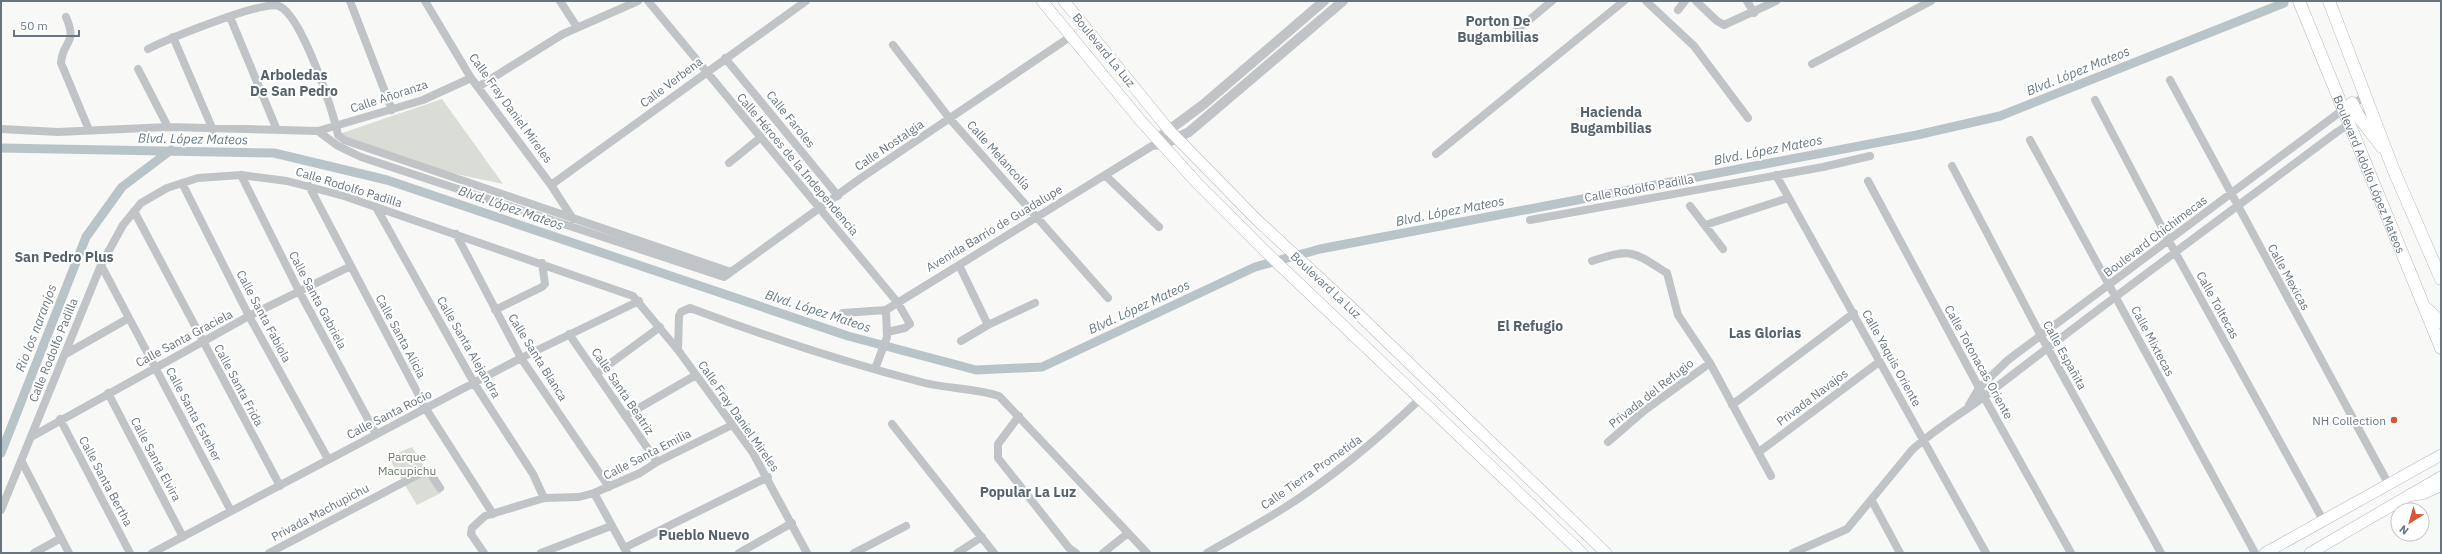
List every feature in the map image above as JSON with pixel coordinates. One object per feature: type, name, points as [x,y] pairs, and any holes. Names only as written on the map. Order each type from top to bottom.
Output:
[{"type":"main road","name":"Boulevard La Luz","points":[[1042,1],[1157,143],[1267,254],[1282,266],[1582,553]]},
{"type":"main road","name":"Boulevard La Luz","points":[[1064,1],[1169,130],[1257,220],[1606,553]]},
{"type":"main road","name":"Boulevard Adolfo López Mateos","points":[[2299,1],[2308,28],[2354,120],[2423,305],[2441,348]]},
{"type":"main road","name":"Boulevard Adolfo López Mateos","points":[[2330,2],[2387,152],[2441,279]]},
{"type":"main road","points":[[2354,120],[2387,152]]},
{"type":"main road","points":[[1244,230],[1249,223],[1257,220]]},
{"type":"main road","points":[[2423,305],[2441,322]]},
{"type":"main road","points":[[2265,553],[2441,455]]},
{"type":"main road","points":[[2310,553],[2441,477]]},
{"type":"main road","points":[[2410,495],[2423,493],[2441,485]]},
{"type":"street","points":[[350,1],[392,110]]},
{"type":"street","name":"Calle Fray Daniel Mireles","points":[[425,1],[471,78],[551,184],[579,229]]},
{"type":"street","points":[[560,1],[577,28]]},
{"type":"street","points":[[478,87],[577,28],[638,1]]},
{"type":"street","name":"Calle Héroes de la Independencia","points":[[648,1],[819,210],[898,303],[910,324],[905,328],[887,335]]},
{"type":"street","name":"Calle Verbena","points":[[551,184],[705,71],[806,1]]},
{"type":"street","name":"Avenida Barrio de Guadalupe","points":[[844,313],[886,310],[1038,216],[1106,176],[1157,143],[1169,130],[1204,104],[1324,1]]},
{"type":"street","name":"Avenida Barrio de Guadalupe","points":[[1157,143],[1177,138],[1189,132],[1343,1]]},
{"type":"street","points":[[1510,36],[1552,1]]},
{"type":"street","points":[[1436,154],[1624,1]]},
{"type":"street","points":[[1646,1],[1685,37],[1748,118]]},
{"type":"street","points":[[1678,10],[1685,1]]},
{"type":"street","points":[[1696,1],[1717,21],[1724,24],[1776,1]]},
{"type":"street","points":[[1747,1],[1754,12]]},
{"type":"street","points":[[1812,64],[1931,1]]},
{"type":"street","points":[[148,49],[173,37],[272,4],[287,11],[300,31],[322,81],[338,135],[344,140],[731,272]]},
{"type":"street","points":[[66,17],[72,31],[72,38],[62,55],[61,63],[89,130]]},
{"type":"street","points":[[230,17],[278,130]]},
{"type":"street","points":[[173,37],[213,130]]},
{"type":"street","name":"Calle Nostalgia","points":[[579,229],[724,277],[819,210],[861,178],[1070,37]]},
{"type":"street","name":"Calle Melancolía","points":[[893,45],[950,118],[1038,216],[1108,298]]},
{"type":"street","name":"Calle Faroles","points":[[725,58],[838,196]]},
{"type":"street","points":[[138,69],[168,128]]},
{"type":"street","name":"Calle Añoranza","points":[[1,129],[58,132],[168,128],[318,131],[423,100],[471,78]]},
{"type":"street","name":"Calle Mexicas","points":[[2170,80],[2230,194],[2389,485]]},
{"type":"street","name":"Boulevard Chichimecas","points":[[1969,406],[1979,388],[1996,370],[2348,106],[2366,96]]},
{"type":"street","name":"Calle Toltecas","points":[[2095,100],[2169,241],[2323,520]]},
{"type":"street","name":"Boulevard Chichimecas","points":[[1793,553],[1811,550],[1847,529],[1872,501],[1912,450],[1924,439],[1969,406],[1984,397],[2047,347],[2176,253],[2237,206],[2354,120],[2371,110]]},
{"type":"street","points":[[318,131],[338,146],[360,157],[579,229]]},
{"type":"street","points":[[729,162],[760,137]]},
{"type":"street","name":"Calle Mixtecas","points":[[2030,140],[2110,284],[2255,553]]},
{"type":"street","name":"Calle Rodolfo Padilla","points":[[1530,220],[1776,175],[1870,156]]},
{"type":"street","name":"Calle Españita","points":[[1952,166],[2041,336],[2161,553]]},
{"type":"street","name":"Calle Rodolfo Padilla","points":[[1,510],[22,462],[101,265],[113,240],[134,211],[151,197],[182,183],[208,176],[242,175],[271,178],[309,186],[376,207],[626,292],[639,300]]},
{"type":"street","name":"Calle Santa Gabriela","points":[[242,175],[299,291],[376,434]]},
{"type":"street","name":"Calle Yaquis Oriente","points":[[1776,175],[1986,553]]},
{"type":"street","points":[[1106,176],[1159,227]]},
{"type":"street","name":"Calle Totonacas Oriente","points":[[1868,181],[1979,388],[2071,553]]},
{"type":"street","name":"Calle Santa Fabiola","points":[[182,183],[250,316],[328,459]]},
{"type":"street","name":"Calle Santa Alicia","points":[[309,186],[426,409],[493,514]]},
{"type":"street","points":[[1705,225],[1788,198]]},
{"type":"street","points":[[1690,206],[1723,250]]},
{"type":"street","name":"Calle Santa Alejandra","points":[[376,207],[474,383],[532,474],[544,498]]},
{"type":"street","name":"Calle Santa Frida","points":[[134,211],[202,342],[280,486]]},
{"type":"street","name":"Calle Santa Blanca","points":[[456,234],[521,358],[608,487]]},
{"type":"street","points":[[1592,261],[1621,252],[1639,256],[1667,273],[1678,315],[1710,362],[1771,476]]},
{"type":"street","points":[[495,310],[545,284],[542,263]]},
{"type":"street","name":"Calle Santa Esteher","points":[[101,265],[231,511]]},
{"type":"street","points":[[959,265],[988,325]]},
{"type":"street","name":"Calle Santa Graciela","points":[[31,437],[60,419],[250,316],[351,266]]},
{"type":"street","name":"Calle Fray Daniel Mireles","points":[[639,300],[678,350],[768,477],[807,553]]},
{"type":"street","name":"Calle Santa Rocío","points":[[152,553],[521,358],[639,300]]},
{"type":"street","points":[[961,341],[988,325],[1035,303]]},
{"type":"street","points":[[678,350],[679,316],[681,312],[690,308],[768,336],[876,366],[923,383],[993,394],[1007,402],[1147,553]]},
{"type":"street","points":[[876,366],[887,335],[886,310]]},
{"type":"street","points":[[1732,405],[1854,313]]},
{"type":"street","points":[[64,355],[129,318]]},
{"type":"street","points":[[596,374],[660,327]]},
{"type":"street","name":"Calle Santa Beatriz","points":[[569,334],[657,462]]},
{"type":"street","name":"Privada del Refugio","points":[[1608,442],[1645,410],[1710,362]]},
{"type":"street","name":"Privada Navajos","points":[[1759,452],[1879,362]]},
{"type":"street","points":[[625,416],[696,375]]},
{"type":"street","name":"Calle Santa Elvira","points":[[108,393],[183,537]]},
{"type":"street","name":"Calle Tierra Prometida","points":[[1207,553],[1285,508],[1380,437],[1420,399]]},
{"type":"street","points":[[1019,416],[998,444],[998,458],[1069,548],[1076,553]]},
{"type":"street","name":"Calle Santa Bertha","points":[[60,419],[130,553]]},
{"type":"street","points":[[892,424],[994,553]]},
{"type":"street","name":"Calle Santa Emilia","points":[[484,553],[475,542],[471,534],[472,528],[485,516],[544,498],[579,497],[594,493],[640,474],[657,462],[732,425]]},
{"type":"street","points":[[22,462],[69,553]]},
{"type":"street","name":"Privada Machupichu","points":[[269,553],[424,471],[430,474],[440,488]]},
{"type":"street","points":[[594,493],[610,526],[625,550],[768,477]]},
{"type":"street","points":[[1872,501],[1900,553]]},
{"type":"street","points":[[739,553],[792,523]]},
{"type":"street","points":[[546,552],[610,526]]},
{"type":"street","points":[[854,553],[906,526]]},
{"type":"street","points":[[1103,553],[1128,533]]},
{"type":"street","points":[[957,553],[982,537]]},
{"type":"street","points":[[34,553],[61,538]]},
{"type":"green space","points":[[442,99],[503,184],[424,167],[339,134]]},
{"type":"green space","name":"Parque Macupichu","points":[[412,447],[441,493],[417,505],[388,457]]},
{"type":"waterway","name":"Blvd. López Mateos","points":[[1,148],[274,153],[387,180],[848,336],[976,370],[1042,367],[1255,267],[1320,249],[1917,135],[2000,116],[2284,3]]},
{"type":"waterway","name":"Rio los naranjos","points":[[1,453],[86,237],[122,187],[171,150]]},
{"type":"place","name":"NH Collection","points":[[2394,420]]},
{"type":"district","name":"Porton De Bugambilias","points":[[1498,30]]},
{"type":"district","name":"Arboledas De San Pedro","points":[[294,84]]},
{"type":"district","name":"Hacienda Bugambilias","points":[[1611,120]]},
{"type":"district","name":"San Pedro Plus","points":[[64,257]]},
{"type":"district","name":"El Refugio","points":[[1530,326]]},
{"type":"district","name":"Las Glorias","points":[[1765,333]]},
{"type":"district","name":"Popular La Luz","points":[[1028,492]]},
{"type":"district","name":"Pueblo Nuevo","points":[[704,535]]}]
